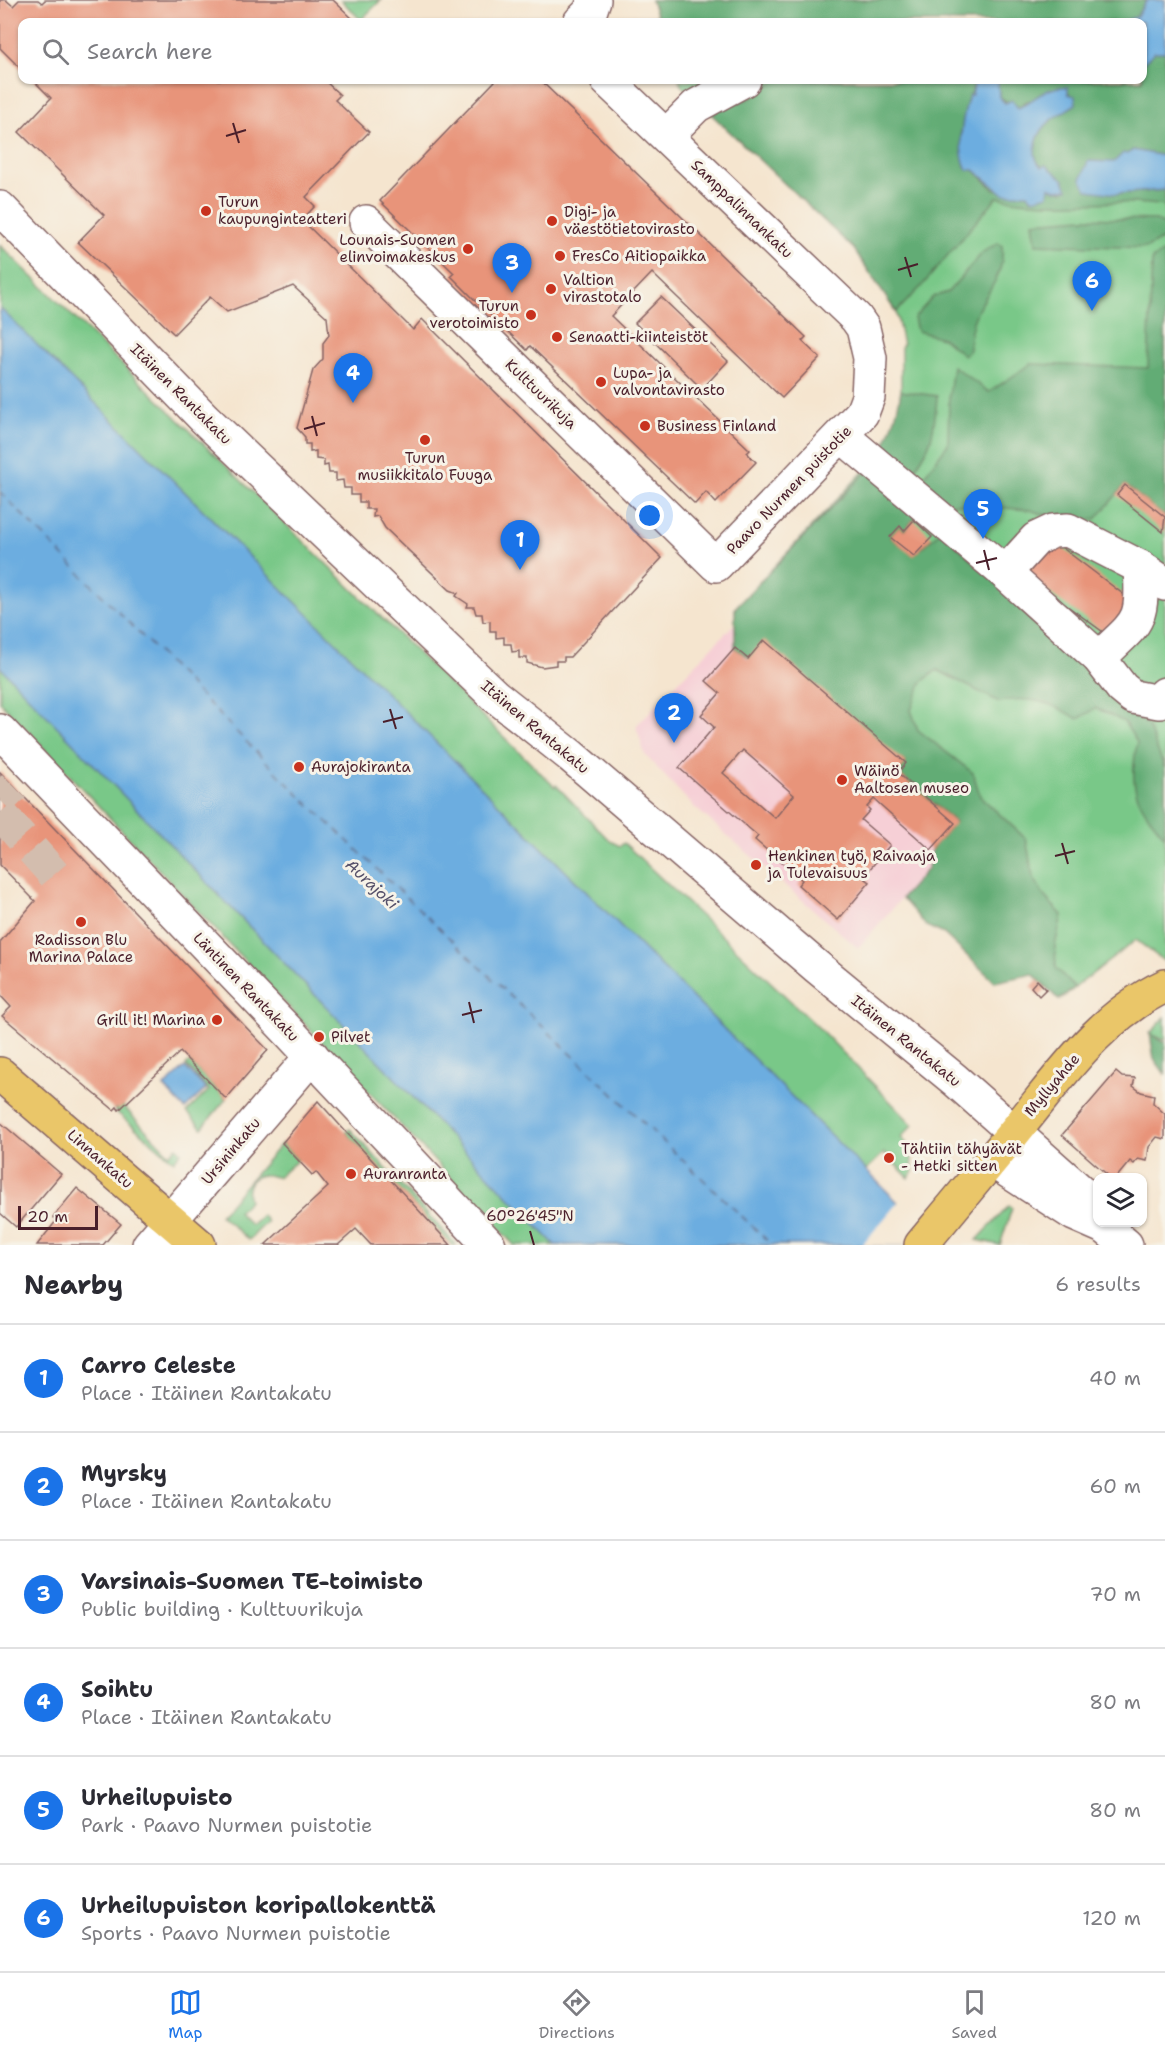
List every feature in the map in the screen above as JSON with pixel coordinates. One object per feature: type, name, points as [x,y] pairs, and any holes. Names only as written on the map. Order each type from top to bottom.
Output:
[{"type":"main road","name":"Myllyahde","points":[[921,1245],[1014,1134],[1053,1081],[1090,1041],[1151,992],[1165,986]]},
{"type":"main road","name":"Linnankatu","points":[[0,1074],[199,1245]]},
{"type":"street","points":[[584,18],[590,12],[594,0]]},
{"type":"street","name":"Samppalinnankatu","points":[[611,84],[856,318],[868,344]]},
{"type":"street","points":[[666,136],[696,106],[737,84]]},
{"type":"street","name":"Itäinen Rantakatu","points":[[0,208],[204,418],[494,695],[571,756],[736,900],[973,1096],[1087,1197],[1093,1206]]},
{"type":"street","name":"Kulttuurikuja","points":[[366,222],[716,565]]},
{"type":"street","name":"Paavo Nurmen puistotie","points":[[716,565],[862,413],[870,377],[868,344]]},
{"type":"street","points":[[842,436],[1005,573],[1099,658],[1122,688],[1133,697],[1159,702],[1165,694]]},
{"type":"street","points":[[1005,573],[1036,539],[1053,531],[1068,530],[1153,575],[1141,610],[1132,627],[1099,658]]},
{"type":"street","name":"Läntinen Rantakatu","points":[[0,731],[24,776],[312,1056],[489,1245]]},
{"type":"street","name":"Ursininkatu","points":[[149,1245],[312,1056]]},
{"type":"street","name":"Itäinen Rantakatu","points":[[991,1160],[1074,1214],[1093,1221]]},
{"type":"shaded area","name":"Wäinö Aaltosen museo","points":[[738,620],[970,819],[858,948],[693,806],[645,755],[636,726]]},
{"type":"green space","points":[[341,0],[381,0],[363,18],[359,18]]},
{"type":"green space","points":[[651,0],[1165,0],[1165,962],[1136,940],[1059,1000],[1033,974],[969,819],[738,620],[735,608],[878,456],[889,439],[901,391],[901,347],[903,345],[896,312],[854,249],[681,84],[1147,84],[1147,18],[658,18]]},
{"type":"green space","points":[[651,0],[1147,0],[1136,17],[1133,18],[658,18]]},
{"type":"green space","points":[[1155,52],[1165,52],[1165,156],[1133,150],[1114,162],[1089,161],[1116,194],[1165,190],[1165,206],[1123,203],[1038,203],[997,197],[921,287],[896,312],[854,249],[713,116],[718,109],[751,98],[770,84],[974,84],[961,133],[965,166],[974,170],[994,189],[1028,194],[1031,198],[1049,192],[1050,187],[1064,191],[1054,173],[1046,165],[1042,167],[1038,163],[1035,150],[1044,127],[1075,104],[1067,90],[1025,102],[1018,108],[999,97],[998,84],[1147,84],[1147,60]]},
{"type":"green space","points":[[1083,218],[1155,220],[1165,225],[1165,238],[1147,248],[1036,244],[1033,222]]},
{"type":"green space","points":[[998,243],[1002,246],[999,273],[975,317],[969,350],[964,355],[942,338],[917,331],[914,318],[933,297],[948,292],[983,252]]},
{"type":"green space","name":"Aurajokiranta","points":[[0,245],[555,787],[556,785],[610,841],[620,846],[624,843],[819,1028],[913,1125],[901,1137],[914,1152],[911,1154],[913,1172],[909,1178],[884,1153],[788,1245],[514,1245],[0,702]]},
{"type":"green space","points":[[1165,252],[1165,517],[1125,485],[1096,519],[1071,523],[1030,510],[946,503],[918,484],[948,444],[949,396],[953,366],[989,392],[1031,364],[1148,368],[1152,259]]},
{"type":"green space","points":[[901,391],[937,396],[930,443],[904,483],[878,456],[893,425]]},
{"type":"green space","points":[[867,471],[920,512],[904,531],[900,527],[890,537],[914,555],[941,531],[1148,726],[1165,769],[1165,837],[1147,813],[1137,794],[1134,772],[1137,742],[1124,722],[1096,708],[1078,719],[1050,705],[1031,700],[999,702],[937,670],[922,682],[911,710],[918,730],[973,773],[980,796],[1026,839],[1033,876],[1045,897],[1062,915],[1055,946],[1056,968],[1075,988],[1059,1000],[1033,974],[995,982],[944,934],[926,926],[902,898],[928,868],[931,850],[955,822],[898,773],[906,763],[735,648],[735,608]]},
{"type":"green space","points":[[1165,1017],[1165,1040],[1150,1034]]},
{"type":"green space","points":[[1150,1034],[1165,1043],[1165,1074],[1154,1059]]},
{"type":"green space","points":[[190,1062],[226,1099],[202,1128],[187,1112],[209,1090],[186,1065]]},
{"type":"green space","points":[[123,1106],[169,1154],[177,1147],[181,1152],[174,1161],[114,1110]]},
{"type":"green space","points":[[350,1129],[456,1245],[451,1245],[346,1132]]},
{"type":"green space","points":[[282,1143],[298,1160],[278,1177],[259,1176],[249,1184],[249,1201],[238,1212],[251,1225],[262,1215],[267,1222],[249,1240],[220,1215]]},
{"type":"green space","points":[[1009,1206],[1012,1208],[1000,1245],[977,1240]]},
{"type":"water","points":[[1147,0],[1165,0],[1165,52],[1154,52],[1147,60],[1147,18],[1133,18],[1136,17]]},
{"type":"water","points":[[974,84],[998,84],[999,97],[1005,103],[1012,100],[1018,108],[1054,88],[1068,87],[1068,94],[1075,96],[1076,104],[1044,127],[1035,150],[1036,159],[1040,165],[1042,167],[1046,165],[1064,180],[1068,189],[1056,190],[1049,187],[1048,195],[1033,199],[1028,194],[1004,194],[974,170],[967,170],[962,152],[961,133],[966,104],[969,95],[972,95]]},
{"type":"water","points":[[1133,150],[1165,156],[1165,190],[1116,194],[1087,190],[1081,179],[1088,161],[1114,162],[1123,153],[1128,154]]},
{"type":"water","name":"Aurajokiranta","points":[[0,308],[941,1245],[555,1245],[0,667]]},
{"type":"water","points":[[185,1067],[206,1089],[185,1109],[164,1087]]},
{"type":"pier","points":[[900,1200],[943,1243],[944,1245],[862,1245]]},
{"type":"building","points":[[0,0],[6,0],[13,6],[19,0],[38,0],[42,3],[45,0],[333,0],[352,18],[18,18],[18,66],[0,48]]},
{"type":"building","points":[[37,84],[328,84],[340,95],[335,100],[369,132],[306,197],[315,206],[302,220],[413,330],[422,319],[662,558],[570,657],[564,657],[564,661],[556,661],[556,665],[542,667],[527,663],[527,658],[519,658],[519,651],[512,652],[511,644],[504,644],[504,637],[496,638],[496,631],[490,631],[490,621],[483,622],[482,614],[476,614],[474,607],[467,607],[468,604],[456,596],[458,593],[450,590],[385,528],[378,516],[373,517],[374,509],[366,509],[366,502],[359,502],[359,495],[351,495],[351,488],[344,488],[343,480],[336,481],[336,473],[329,473],[328,465],[324,466],[324,460],[316,459],[316,451],[310,452],[310,444],[305,444],[305,437],[297,428],[313,370],[323,359],[323,343],[329,335],[327,317],[293,286],[227,312],[210,297],[174,334],[78,242],[104,215],[19,132],[51,98]]},
{"type":"building","name":"Valtion virastotalo","points":[[492,84],[544,84],[806,337],[802,341],[820,358],[782,398],[652,273],[611,316],[750,450],[747,453],[756,462],[716,503],[706,492],[695,504],[530,346],[527,350],[476,301],[451,276],[454,273],[380,201]]},
{"type":"building","name":"Valtion virastotalo","points":[[661,297],[728,361],[702,389],[635,323]]},
{"type":"building","points":[[1125,485],[1165,517],[1163,532],[1117,495]]},
{"type":"building","points":[[914,520],[932,537],[914,556],[890,537],[900,526],[904,531]]},
{"type":"building","points":[[1052,540],[1136,604],[1110,637],[1025,575]]},
{"type":"building","name":"Wäinö Aaltosen museo","points":[[764,640],[906,763],[898,773],[955,823],[931,850],[874,799],[867,807],[870,810],[861,820],[890,845],[863,877],[870,882],[838,920],[798,885],[802,880],[755,840],[758,836],[679,768],[714,727],[701,715],[720,693],[706,681],[735,648],[748,659]],"holes":[[[743,750],[794,795],[775,818],[723,773]]]},
{"type":"building","name":"Radisson Blu Marina Palace","points":[[0,772],[268,1050],[226,1099],[180,1052],[119,1110],[117,1107],[114,1110],[2,1016],[11,1007],[0,995],[0,942],[35,901],[0,865]]},
{"type":"building","points":[[1037,980],[1046,989],[1039,996],[1031,987]]},
{"type":"building","points":[[1116,1072],[1122,1077],[1135,1078],[1133,1086],[1141,1092],[1154,1095],[1153,1103],[1165,1114],[1165,1139],[1157,1137],[1149,1147],[1147,1161],[1138,1159],[1134,1164],[1130,1161],[1120,1173],[1105,1173],[1062,1135]]},
{"type":"building","name":"Auranranta","points":[[318,1101],[451,1245],[371,1245],[356,1229],[338,1245],[265,1245],[328,1187],[316,1172],[312,1175],[282,1143]]},
{"type":"building","points":[[0,1122],[61,1174],[16,1227],[0,1213]]},
{"type":"building","points":[[77,1188],[121,1224],[103,1245],[37,1245],[57,1220],[53,1217]]},
{"type":"ferry route","points":[[0,492],[296,792],[772,1245]]},
{"type":"tunnel","points":[[0,800],[14,786]]},
{"type":"tunnel","points":[[0,813],[58,879]]},
{"type":"place","name":"Turun kaupunginteatteri","points":[[206,211]]},
{"type":"place","name":"Digi- ja väestötietovirasto","points":[[552,221]]},
{"type":"place","name":"Lounais-Suomen elinvoimakeskus","points":[[468,249]]},
{"type":"place","name":"FresCo Aitiopaikka","points":[[560,256]]},
{"type":"place","name":"Valtion virastotalo","points":[[551,289]]},
{"type":"place","name":"Varsinais-Suomen TE-toimisto","points":[[512,293]]},
{"type":"place","name":"Urheilupuiston koripallokenttä","points":[[1092,311]]},
{"type":"place","name":"Turun verotoimisto","points":[[531,315]]},
{"type":"place","name":"Senaatti-kiinteistöt","points":[[557,337]]},
{"type":"place","name":"Lupa- ja valvontavirasto","points":[[601,382]]},
{"type":"place","name":"Soihtu","points":[[353,403]]},
{"type":"place","name":"Business Finland","points":[[645,426]]},
{"type":"place","name":"Turun musiikkitalo Fuuga","points":[[425,440]]},
{"type":"place","name":"Urheilupuisto","points":[[983,539]]},
{"type":"place","name":"Carro Celeste","points":[[520,570]]},
{"type":"place","name":"Myrsky","points":[[674,743]]},
{"type":"place","name":"Aurajokiranta","points":[[299,767]]},
{"type":"place","name":"Wäinö Aaltosen museo","points":[[842,780]]},
{"type":"place","name":"Henkinen työ, Raivaaja ja Tulevaisuus","points":[[756,865]]},
{"type":"place","name":"Radisson Blu Marina Palace","points":[[81,922]]},
{"type":"place","name":"Grill it! Marina","points":[[217,1020]]},
{"type":"place","name":"Pilvet","points":[[319,1037]]},
{"type":"place","name":"Tähtiin tähyävät - Hetki sitten","points":[[889,1158]]},
{"type":"place","name":"Auranranta","points":[[351,1174]]},
{"type":"water label","name":"Aurajoki","points":[[372,884]]}]
